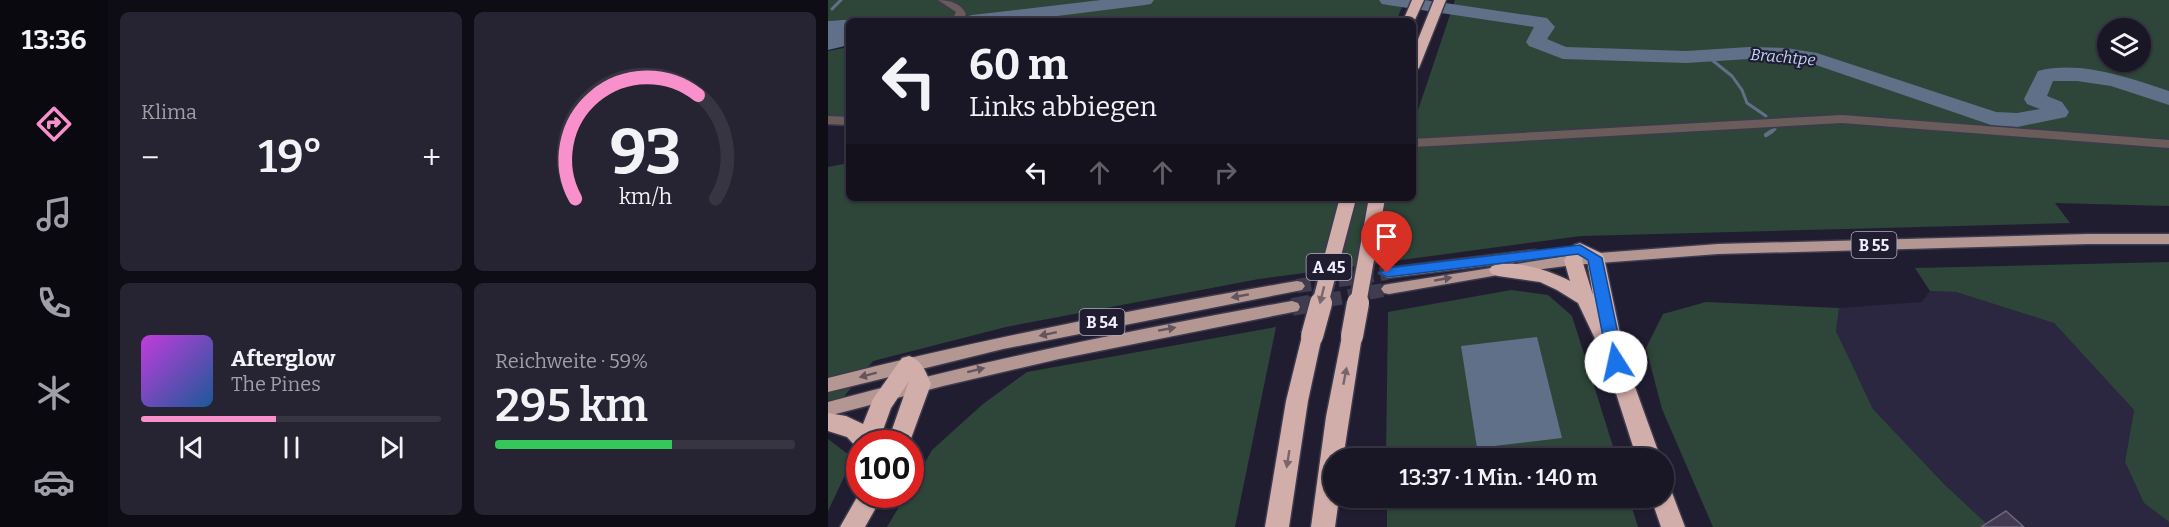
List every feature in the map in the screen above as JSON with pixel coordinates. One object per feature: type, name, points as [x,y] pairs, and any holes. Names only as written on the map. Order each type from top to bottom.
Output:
[{"type":"highway","points":[[1410,18],[1419,0]]},
{"type":"highway","points":[[1416,61],[1440,0]]},
{"type":"highway","name":"A 45","points":[[1277,527],[1297,401],[1347,201]]},
{"type":"highway","name":"A 45","points":[[1323,527],[1337,417],[1376,201]]},
{"type":"highway","points":[[1582,256],[1585,299],[1616,362]]},
{"type":"highway","points":[[1582,256],[1645,448]]},
{"type":"highway","points":[[1498,270],[1543,275],[1562,282],[1585,299]]},
{"type":"highway","points":[[871,430],[875,418],[909,364],[920,384],[903,430]]},
{"type":"highway","points":[[828,422],[855,430]]},
{"type":"highway","points":[[851,527],[857,508]]},
{"type":"highway","points":[[851,527],[863,508]]},
{"type":"highway","points":[[1666,508],[1673,527]]},
{"type":"main road","name":"B 55","points":[[1498,270],[1582,256],[1716,244],[2027,238],[2169,239]]},
{"type":"main road","points":[[1387,273],[1582,256]]},
{"type":"main road","points":[[1389,289],[1498,270]]},
{"type":"main road","name":"B 54","points":[[828,385],[909,364],[1128,316],[1297,286]]},
{"type":"main road","name":"B 54","points":[[828,409],[1020,360],[1292,307]]},
{"type":"street","points":[[945,2],[957,8],[959,18]]},
{"type":"street","points":[[1416,143],[1842,119],[2169,144]]},
{"type":"street","points":[[828,120],[846,121]]},
{"type":"shaded area","points":[[1930,291],[1956,292],[2054,323],[2134,410],[2125,462],[2144,503],[2169,522],[2169,527],[1990,527],[1944,484],[1873,409],[1836,331],[1839,308],[1922,302]]},
{"type":"green space","points":[[828,0],[1405,0],[1397,18],[916,18],[899,16],[828,21]]},
{"type":"green space","points":[[1455,0],[2169,0],[2169,206],[2055,203],[2070,223],[1581,236],[1259,279],[1006,327],[873,361],[828,416],[828,167],[846,164],[846,201],[1416,201],[1416,116]]},
{"type":"green space","points":[[846,48],[846,118],[828,119],[828,51]]},
{"type":"green space","points":[[2169,262],[2169,522],[2144,503],[2125,462],[2134,410],[2054,323],[1956,292],[1930,291],[1915,268]]},
{"type":"green space","points":[[1511,290],[1548,295],[1572,316],[1614,448],[1386,448],[1388,312]]},
{"type":"green space","points":[[1706,302],[1839,308],[1836,331],[1873,409],[1944,484],[1990,527],[1713,527],[1662,409],[1646,348],[1663,314]]},
{"type":"green space","points":[[1276,327],[1235,527],[887,527],[898,508],[924,508],[924,464],[932,450],[983,404],[1027,372]]},
{"type":"green space","points":[[828,439],[846,453],[846,473],[828,511]]},
{"type":"green space","points":[[1387,508],[1632,508],[1638,527],[1387,527]]},
{"type":"water","points":[[899,16],[916,18],[871,18]]},
{"type":"water","points":[[846,20],[846,46],[828,50],[828,21]]},
{"type":"water","points":[[1537,337],[1562,438],[1477,448],[1461,346]]},
{"type":"building","points":[[2006,511],[2024,527],[1981,527]]},
{"type":"waterway","points":[[832,9],[841,0]]},
{"type":"waterway","name":"Brachtpe","points":[[997,18],[1145,0]]},
{"type":"waterway","name":"Brachtpe","points":[[1388,0],[1540,22],[1546,27],[1540,31],[1536,42],[1563,53],[1686,57],[1749,53],[1786,54],[1817,59],[1994,119],[2017,120],[2058,112],[2054,107],[2035,99],[2045,75],[2077,75],[2114,80],[2169,98]]},
{"type":"waterway","points":[[1707,56],[1732,76],[1742,90],[1747,103],[1766,116]]},
{"type":"waterway","points":[[1770,133],[1775,129]]},
{"type":"waterway","points":[[1766,135],[1772,131]]},
{"type":"tunnel","points":[[1297,286],[1387,273]]},
{"type":"tunnel","points":[[1307,304],[1389,289]]},
{"type":"tunnel","points":[[1292,307],[1315,303]]},
{"type":"route","points":[[1387,273],[1580,249],[1595,258],[1616,362]]}]
